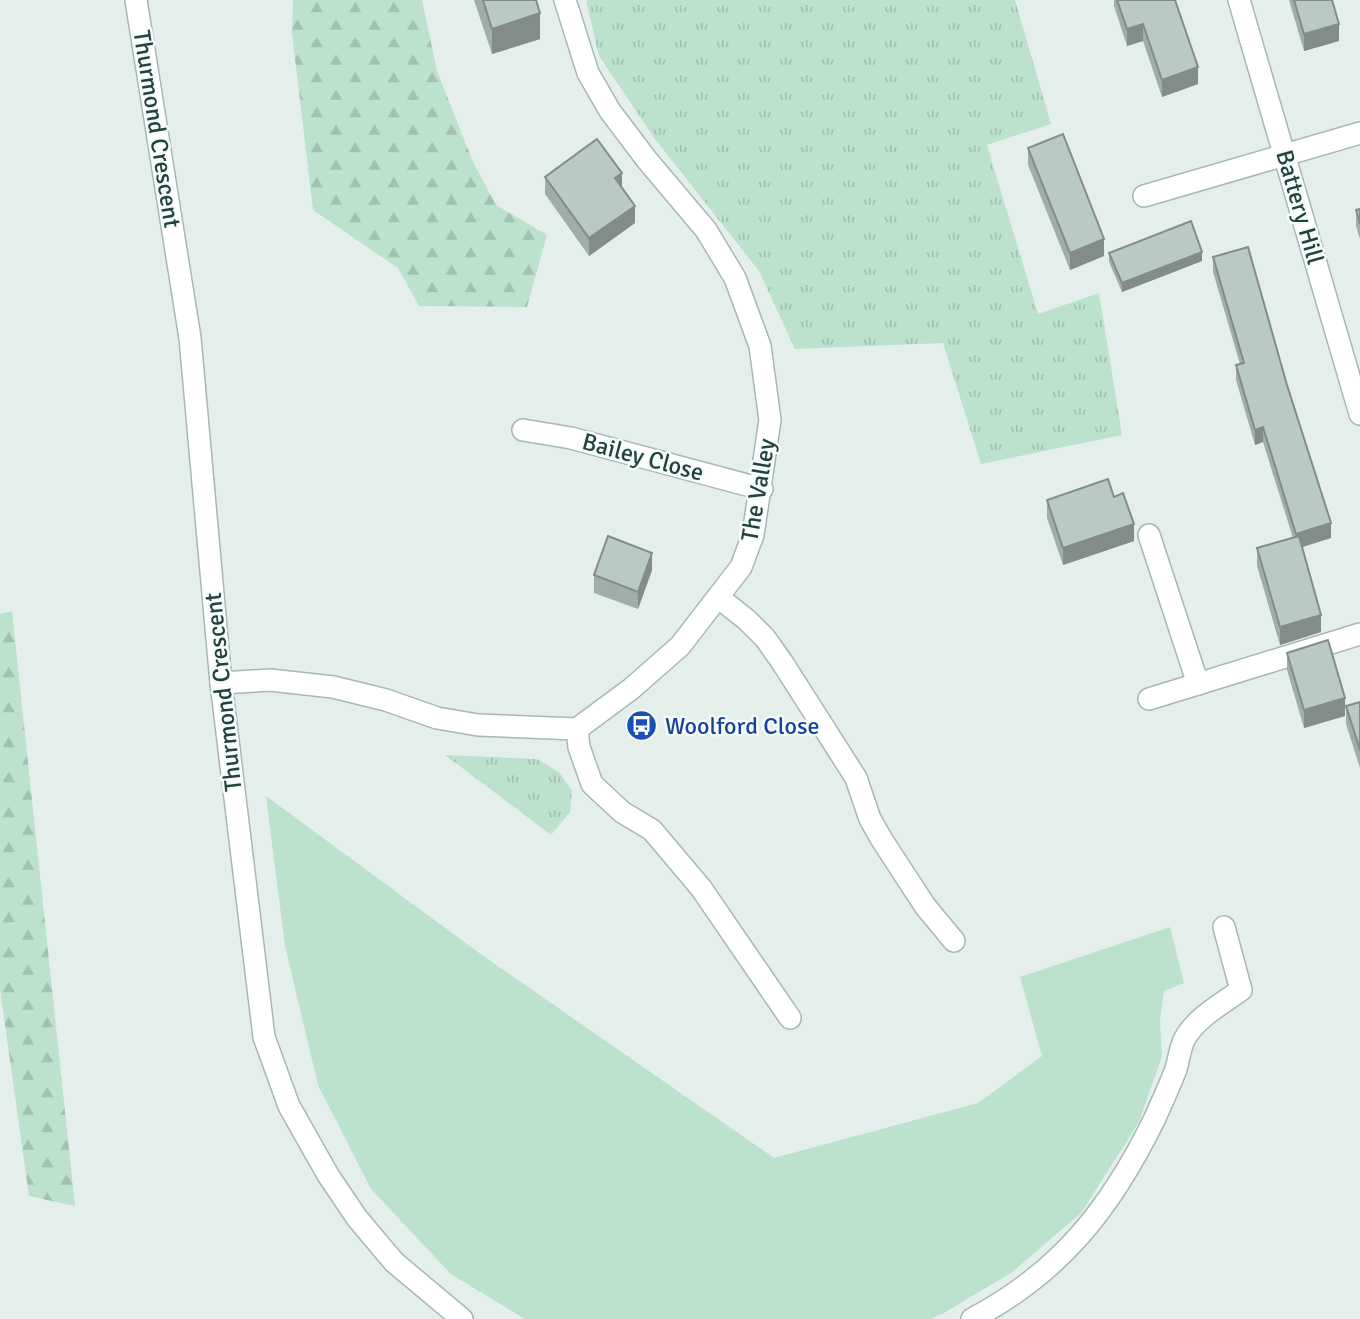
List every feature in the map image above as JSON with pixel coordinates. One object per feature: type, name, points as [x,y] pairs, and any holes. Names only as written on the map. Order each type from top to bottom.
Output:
[{"type":"street","name":"Thurmond Crescent","points":[[136,0],[190,338],[221,683],[264,1037],[289,1106],[328,1175],[357,1218],[394,1262],[462,1319]]},
{"type":"street","name":"The Valley","points":[[565,0],[588,73],[610,111],[706,230],[735,278],[760,346],[770,420],[762,489],[753,535],[741,567],[680,646],[631,689],[577,729]]},
{"type":"street","name":"Battery Hill","points":[[1239,0],[1360,414]]},
{"type":"street","points":[[1144,196],[1360,133]]},
{"type":"street","name":"Bailey Close","points":[[523,430],[571,438],[762,489]]},
{"type":"street","points":[[1149,535],[1198,684]]},
{"type":"street","points":[[718,597],[765,638],[782,662],[856,778],[870,819],[883,841],[925,906],[954,941]]},
{"type":"street","points":[[1149,699],[1360,634]]},
{"type":"street","points":[[221,683],[270,680],[333,687],[386,700],[437,718],[503,726],[577,729],[579,747],[592,784],[622,812],[652,830],[701,888],[790,1018]]},
{"type":"street","points":[[971,1319],[1008,1311],[1090,1226],[1124,1176],[1155,1117],[1176,1069],[1185,1038],[1202,1018],[1241,990],[1224,928]]},
{"type":"green space","points":[[293,0],[422,0],[437,71],[473,162],[496,205],[547,235],[527,307],[419,306],[398,268],[313,210],[292,33]]},
{"type":"green space","points":[[586,0],[1015,0],[1051,124],[987,145],[1038,314],[1099,293],[1122,435],[981,464],[943,343],[795,349],[759,271],[655,139],[599,56]]},
{"type":"green space","points":[[12,611],[75,1206],[29,1196],[0,989],[0,614]]},
{"type":"green space","points":[[445,755],[537,759],[560,773],[572,791],[570,812],[551,835]]},
{"type":"green space","points":[[266,796],[482,955],[774,1158],[978,1103],[1042,1056],[1020,977],[1170,927],[1184,983],[1164,991],[1160,1021],[1162,1056],[1139,1122],[1081,1213],[1011,1273],[942,1314],[931,1319],[525,1319],[451,1274],[371,1189],[318,1085],[285,946]]},
{"type":"building","points":[[483,0],[536,0],[540,13],[492,29]]},
{"type":"building","points":[[1117,0],[1175,0],[1198,67],[1162,80],[1143,24],[1127,29]]},
{"type":"building","points":[[1294,0],[1332,0],[1339,24],[1304,34]]},
{"type":"building","points":[[1063,134],[1104,239],[1070,253],[1028,148]]},
{"type":"building","points":[[597,139],[622,173],[615,178],[635,206],[589,238],[545,177]]},
{"type":"building","points":[[1191,221],[1202,252],[1122,283],[1109,253]]},
{"type":"building","points":[[1248,247],[1287,385],[1331,523],[1296,534],[1263,427],[1255,430],[1236,365],[1244,363],[1213,257]]},
{"type":"building","points":[[1108,479],[1114,497],[1123,493],[1134,524],[1063,548],[1047,500]]},
{"type":"building","points":[[608,536],[652,553],[638,592],[594,575]]},
{"type":"building","points":[[1299,536],[1321,615],[1280,627],[1257,548]]},
{"type":"building","points":[[1328,640],[1345,698],[1304,710],[1287,653]]},
{"type":"building","points":[[1360,702],[1360,750],[1346,706]]},
{"type":"place","name":"Woolford Close","points":[[642,726]]}]
